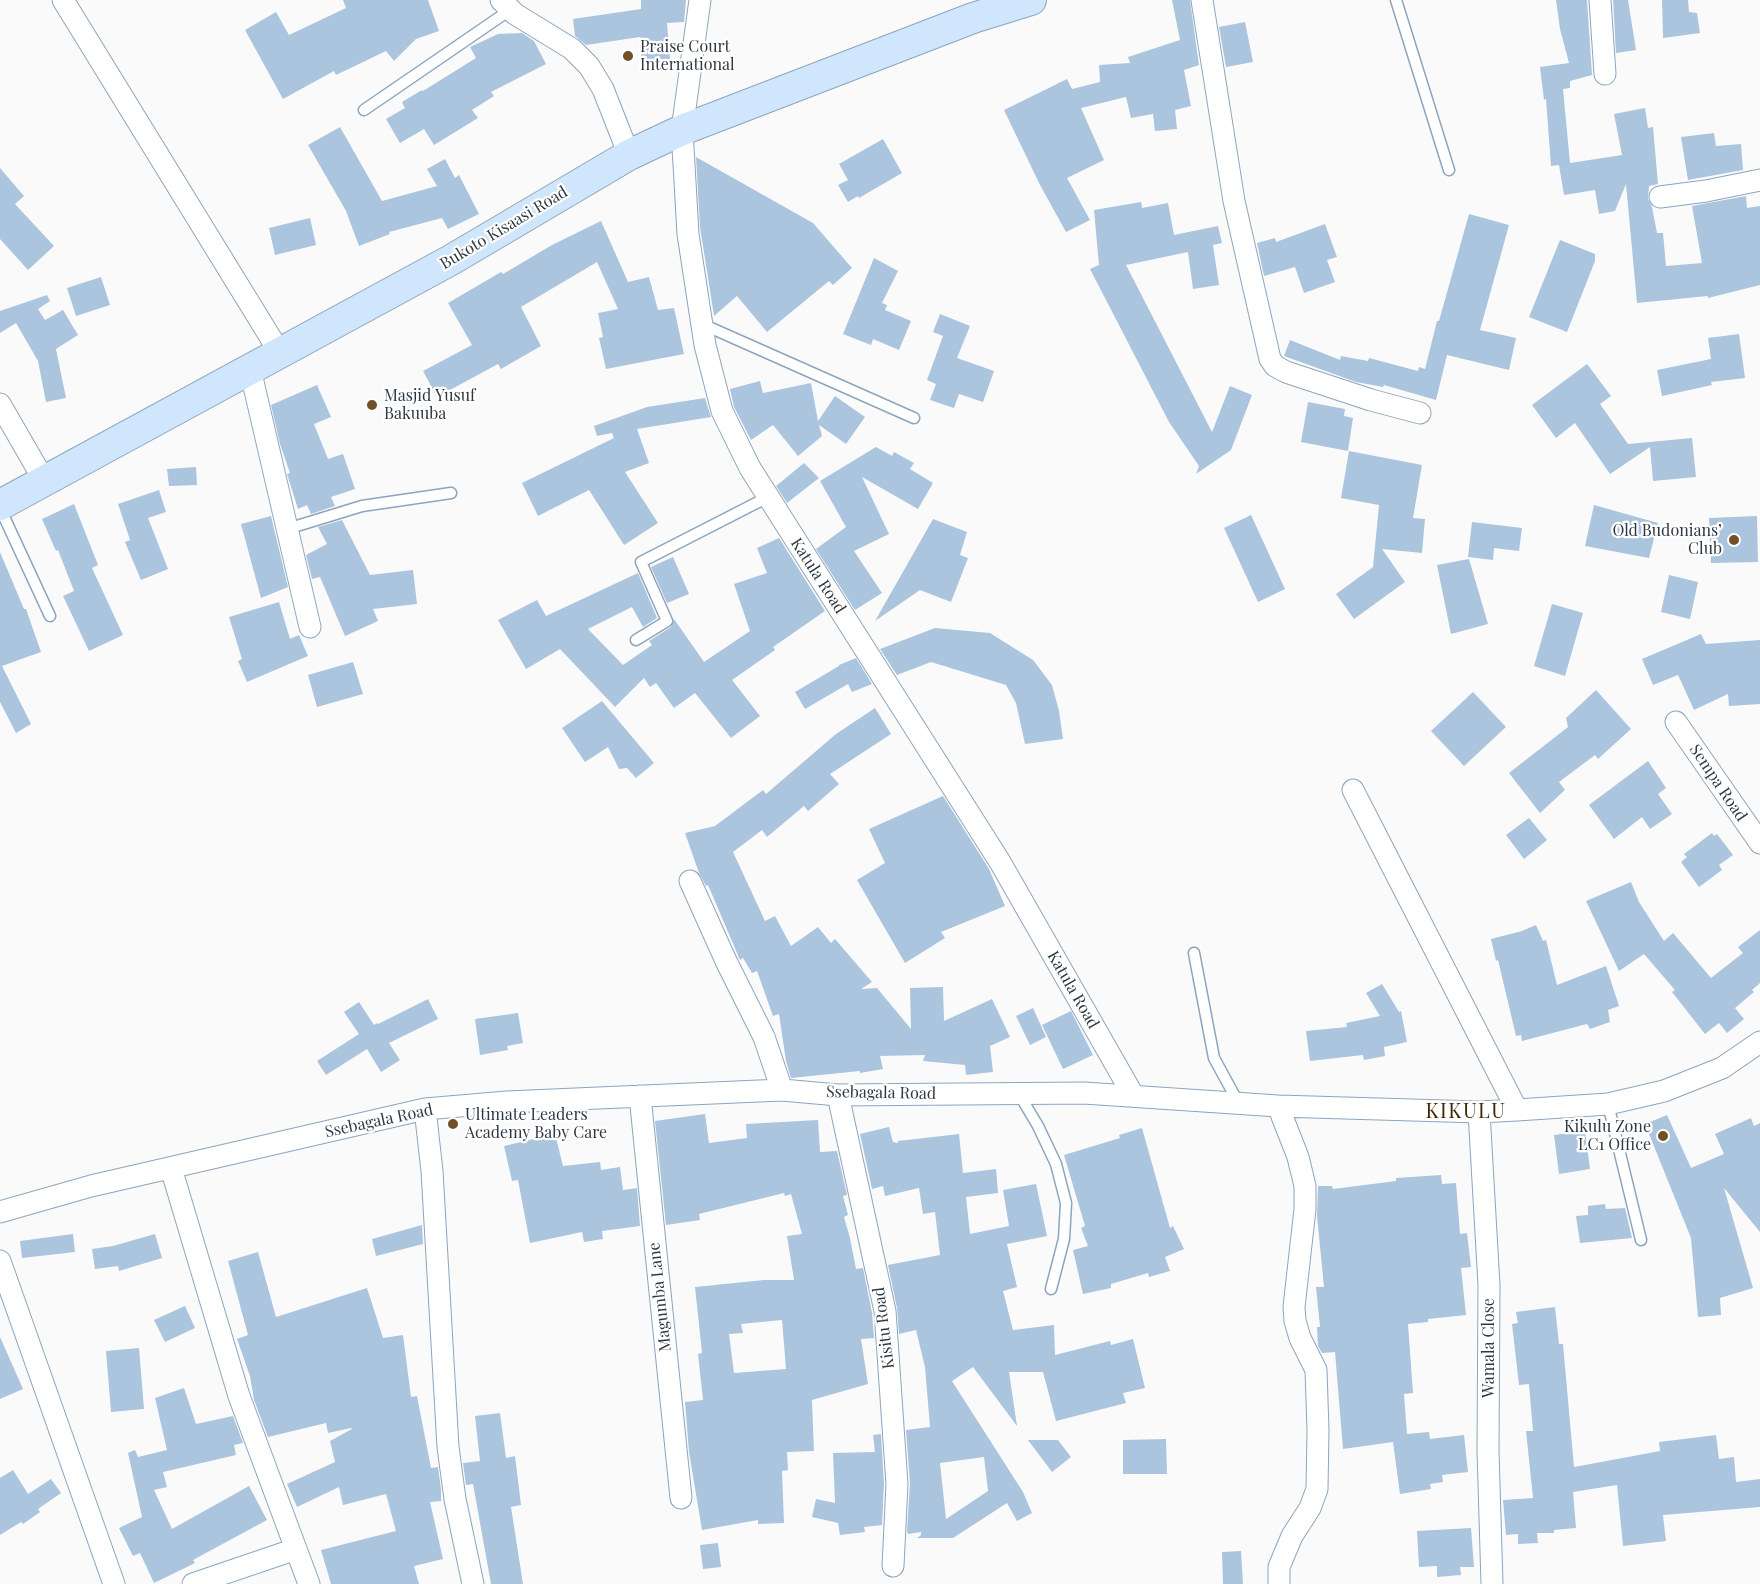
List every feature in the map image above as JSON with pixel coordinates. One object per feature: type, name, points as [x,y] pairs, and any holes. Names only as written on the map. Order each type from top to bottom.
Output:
[{"type":"main road","name":"Bukoto Kisaasi Road","points":[[0,507],[451,260],[629,155],[682,130],[973,18],[1031,0]]},
{"type":"street","points":[[63,0],[280,353]]},
{"type":"street","name":"Katula Road","points":[[700,0],[682,130],[688,234],[702,324],[722,411],[750,468],[1000,862],[1133,1095]]},
{"type":"street","points":[[1202,0],[1234,201],[1270,359],[1275,366],[1287,372],[1371,400],[1420,413]]},
{"type":"street","points":[[1600,0],[1605,74]]},
{"type":"street","points":[[505,5],[572,49],[589,66],[603,89],[629,155]]},
{"type":"street","points":[[1660,197],[1760,180]]},
{"type":"street","points":[[250,369],[310,627]]},
{"type":"street","points":[[0,404],[45,482]]},
{"type":"street","name":"Sempa Road","points":[[1676,722],[1760,843]]},
{"type":"street","points":[[1353,790],[1517,1110]]},
{"type":"street","points":[[690,880],[726,961],[764,1037],[782,1090]]},
{"type":"street","name":"Ssebagala Road","points":[[0,1212],[91,1186],[425,1108],[507,1102],[782,1090],[838,1095],[1084,1093],[1278,1106],[1479,1112],[1608,1104],[1664,1090],[1722,1068],[1760,1042]]},
{"type":"street","name":"Kisitu Road","points":[[838,1095],[885,1311],[897,1484],[893,1566]]},
{"type":"street","name":"Magumba Lane","points":[[640,1096],[681,1498]]},
{"type":"street","points":[[1278,1106],[1298,1157],[1305,1186],[1305,1209],[1294,1306],[1300,1338],[1316,1370],[1318,1420],[1317,1489],[1310,1508],[1292,1536],[1279,1567],[1280,1584]]},
{"type":"street","points":[[425,1108],[435,1203],[448,1447],[455,1499],[473,1584]]},
{"type":"street","name":"Wamala Close","points":[[1479,1112],[1489,1285],[1488,1451],[1492,1584]]},
{"type":"street","points":[[171,1168],[239,1396],[309,1584]]},
{"type":"street","points":[[0,1261],[114,1584]]},
{"type":"street","points":[[193,1584],[296,1549]]},
{"type":"lane","points":[[1396,0],[1449,170]]},
{"type":"lane","points":[[364,110],[505,5]]},
{"type":"lane","points":[[702,324],[914,418]]},
{"type":"lane","points":[[287,529],[362,506],[451,493]]},
{"type":"lane","points":[[636,640],[667,621],[641,562],[768,497]]},
{"type":"lane","points":[[0,507],[50,616]]},
{"type":"lane","points":[[1194,953],[1214,1058],[1238,1102]]},
{"type":"lane","points":[[1019,1094],[1038,1126],[1056,1164],[1066,1203],[1064,1239],[1051,1289]]},
{"type":"lane","points":[[1608,1104],[1641,1240]]},
{"type":"building","points":[[343,0],[428,0],[439,31],[416,39],[394,61],[386,51],[336,75],[334,71],[283,99],[245,30],[276,12],[289,35],[346,8]]},
{"type":"building","points":[[641,0],[686,0],[684,22],[667,23],[671,70],[642,72],[640,37],[586,45],[575,36],[573,19],[641,9]]},
{"type":"building","points":[[1172,0],[1190,0],[1199,65],[1184,70],[1191,106],[1175,110],[1177,129],[1155,131],[1153,114],[1131,118],[1126,97],[1081,108],[1104,160],[1067,178],[1090,220],[1066,232],[1040,185],[1004,110],[1067,79],[1072,89],[1100,82],[1099,65],[1130,63],[1128,57],[1180,40]]},
{"type":"building","points":[[1556,0],[1587,0],[1592,75],[1570,81],[1570,88],[1563,89],[1570,163],[1622,155],[1614,114],[1645,108],[1648,128],[1653,127],[1658,184],[1649,186],[1648,199],[1652,207],[1657,233],[1663,233],[1666,266],[1702,263],[1692,206],[1746,196],[1747,208],[1760,206],[1760,285],[1708,298],[1708,296],[1637,303],[1626,184],[1615,211],[1599,214],[1595,190],[1564,195],[1559,165],[1551,166],[1546,99],[1544,100],[1540,67],[1569,63],[1560,29]]},
{"type":"building","points":[[1613,0],[1628,0],[1636,50],[1616,53]]},
{"type":"building","points":[[1662,0],[1688,0],[1689,12],[1697,13],[1700,33],[1663,38]]},
{"type":"building","points":[[1245,22],[1253,62],[1226,67],[1219,27]]},
{"type":"building","points":[[522,33],[534,41],[546,64],[491,92],[494,96],[472,110],[478,118],[434,145],[424,129],[400,143],[386,119],[405,108],[402,102],[476,58],[470,47],[498,34]]},
{"type":"building","points":[[340,127],[382,201],[437,186],[427,169],[445,159],[455,178],[459,175],[479,214],[448,229],[442,218],[389,232],[390,234],[359,246],[346,211],[308,145]]},
{"type":"building","points":[[1714,133],[1716,146],[1741,144],[1743,170],[1688,180],[1681,137]]},
{"type":"building","points":[[883,139],[902,173],[848,202],[838,185],[848,180],[839,164]]},
{"type":"building","points":[[696,157],[813,223],[852,268],[833,285],[829,281],[767,332],[737,296],[714,316],[700,227]]},
{"type":"building","points":[[0,168],[24,196],[15,204],[54,246],[28,270],[0,239]]},
{"type":"building","points":[[1141,202],[1142,208],[1168,203],[1174,235],[1218,226],[1222,243],[1213,245],[1219,285],[1193,289],[1188,252],[1126,265],[1212,432],[1230,386],[1252,395],[1231,450],[1196,474],[1199,466],[1169,422],[1090,269],[1099,265],[1094,210]]},
{"type":"building","points":[[1469,214],[1509,225],[1480,330],[1516,338],[1509,370],[1447,355],[1436,400],[1384,385],[1383,387],[1356,382],[1284,356],[1290,340],[1340,360],[1341,356],[1368,361],[1369,358],[1418,371],[1419,367],[1425,369]]},
{"type":"building","points":[[310,218],[316,245],[275,255],[269,228]]},
{"type":"building","points":[[601,221],[628,282],[649,277],[658,310],[674,308],[684,354],[606,369],[599,338],[603,337],[598,313],[618,309],[597,262],[521,307],[541,346],[501,369],[498,364],[437,397],[423,371],[472,345],[448,303],[501,272],[503,274],[552,245]]},
{"type":"building","points":[[1325,224],[1337,257],[1327,260],[1335,282],[1304,293],[1295,267],[1264,276],[1257,243],[1275,238],[1276,242]]},
{"type":"building","points":[[1560,240],[1595,254],[1595,261],[1567,332],[1529,317]]},
{"type":"building","points":[[874,258],[898,271],[882,303],[887,305],[885,310],[911,321],[899,350],[873,339],[871,345],[843,334]]},
{"type":"building","points":[[101,277],[110,305],[76,316],[67,288]]},
{"type":"building","points":[[47,295],[50,301],[38,309],[45,320],[63,310],[78,335],[56,349],[66,398],[46,402],[38,361],[16,323],[0,333],[0,311]]},
{"type":"building","points":[[940,314],[970,326],[957,358],[994,371],[983,402],[959,394],[954,408],[930,400],[936,384],[927,380],[943,336],[933,332]]},
{"type":"building","points":[[1739,334],[1745,378],[1711,382],[1712,385],[1662,396],[1657,370],[1711,359],[1708,338]]},
{"type":"building","points":[[1587,364],[1611,396],[1600,404],[1628,444],[1692,438],[1696,477],[1653,481],[1650,447],[1610,474],[1575,423],[1556,438],[1532,405]]},
{"type":"building","points":[[760,381],[763,393],[811,383],[818,421],[835,396],[865,417],[846,444],[819,425],[822,436],[798,456],[773,425],[751,440],[734,407],[730,389]]},
{"type":"building","points":[[317,385],[331,417],[314,424],[328,459],[343,454],[355,489],[331,497],[335,506],[311,514],[307,505],[298,509],[287,474],[290,473],[280,444],[271,405]]},
{"type":"building","points":[[705,398],[711,417],[637,429],[649,463],[625,472],[658,523],[624,545],[589,490],[538,516],[522,483],[614,438],[612,433],[597,436],[594,426],[647,407]]},
{"type":"building","points":[[1308,402],[1345,409],[1344,416],[1353,418],[1348,451],[1301,442]]},
{"type":"building","points":[[876,447],[892,456],[894,452],[914,463],[910,469],[933,483],[918,509],[862,477],[889,534],[854,551],[882,593],[855,610],[816,549],[846,527],[820,481]]},
{"type":"building","points":[[1349,451],[1422,465],[1413,518],[1425,519],[1422,553],[1382,549],[1405,582],[1354,619],[1336,594],[1373,567],[1379,505],[1341,498]]},
{"type":"building","points":[[804,463],[819,478],[787,503],[776,486]]},
{"type":"building","points":[[196,467],[197,485],[169,486],[167,469]]},
{"type":"building","points":[[159,490],[166,512],[148,518],[168,569],[141,580],[125,542],[130,540],[118,504]]},
{"type":"building","points":[[74,504],[98,565],[92,568],[123,635],[89,651],[63,596],[74,591],[58,550],[56,551],[42,519]]},
{"type":"building","points":[[1594,505],[1658,523],[1649,558],[1585,546]]},
{"type":"building","points":[[1251,515],[1285,589],[1258,602],[1224,528]]},
{"type":"building","points":[[271,516],[288,587],[261,598],[241,524]]},
{"type":"building","name":"Old Budonians’ Club","points":[[1757,516],[1758,562],[1711,563],[1709,518]]},
{"type":"building","points":[[933,519],[967,532],[960,555],[968,558],[951,602],[920,590],[875,621]]},
{"type":"building","points":[[342,520],[370,575],[413,570],[417,604],[373,609],[378,621],[345,636],[320,577],[312,579],[306,555],[327,544],[318,527]]},
{"type":"building","points":[[1472,522],[1522,528],[1519,551],[1494,548],[1493,560],[1468,557]]},
{"type":"building","points":[[779,538],[825,611],[773,647],[775,650],[732,680],[760,716],[731,738],[695,693],[674,708],[656,683],[650,687],[644,678],[615,707],[560,649],[526,669],[498,620],[537,600],[546,616],[638,573],[657,618],[643,627],[632,607],[588,629],[623,665],[652,645],[649,641],[671,627],[674,619],[704,662],[750,631],[734,584],[767,573],[757,548]]},
{"type":"building","points":[[0,552],[24,609],[26,609],[41,652],[2,666],[31,724],[16,733],[0,702]]},
{"type":"building","points":[[673,557],[689,594],[667,603],[651,567]]},
{"type":"building","points":[[1469,559],[1488,624],[1451,634],[1437,565]]},
{"type":"building","points":[[1669,575],[1698,582],[1690,619],[1661,612]]},
{"type":"building","points":[[279,602],[290,639],[299,635],[308,656],[247,682],[238,661],[242,659],[229,617]]},
{"type":"building","points":[[1552,604],[1583,613],[1565,676],[1534,666]]},
{"type":"building","points":[[935,628],[990,633],[1033,660],[1052,685],[1063,739],[1025,744],[1016,703],[1006,685],[931,662],[897,675],[880,649]]},
{"type":"building","points":[[1701,634],[1706,644],[1760,640],[1760,704],[1729,706],[1728,694],[1694,710],[1678,675],[1653,685],[1642,659]]},
{"type":"building","points":[[856,658],[872,684],[852,692],[848,684],[805,709],[795,692],[839,665]]},
{"type":"building","points":[[353,662],[363,694],[317,707],[308,675]]},
{"type":"building","points":[[1596,690],[1631,729],[1598,759],[1595,755],[1559,782],[1565,790],[1540,813],[1509,773],[1568,727],[1566,718]]},
{"type":"building","points":[[1473,692],[1506,727],[1464,766],[1431,731]]},
{"type":"building","points":[[602,701],[654,763],[636,778],[627,768],[619,769],[608,747],[585,762],[562,728]]},
{"type":"building","points":[[875,708],[891,734],[830,774],[839,784],[808,811],[804,806],[767,837],[762,830],[733,852],[765,921],[775,916],[791,946],[818,927],[831,943],[835,939],[872,982],[861,989],[877,988],[911,1029],[910,988],[943,987],[944,1021],[992,999],[1010,1037],[990,1046],[993,1072],[966,1075],[965,1065],[923,1061],[925,1055],[880,1056],[883,1069],[791,1078],[779,1014],[773,1016],[757,971],[752,973],[743,958],[740,960],[708,885],[706,886],[699,873],[685,833],[715,826],[763,790],[766,794],[836,734]]},
{"type":"building","points":[[1648,761],[1666,788],[1658,794],[1672,814],[1650,829],[1642,817],[1614,839],[1589,805]]},
{"type":"building","points":[[943,796],[989,869],[1005,906],[941,932],[945,938],[905,963],[857,880],[885,863],[869,829]]},
{"type":"building","points":[[1529,818],[1547,840],[1524,859],[1506,835]]},
{"type":"building","points":[[1712,833],[1714,836],[1717,834],[1733,855],[1719,865],[1722,870],[1699,887],[1681,862],[1687,857],[1684,854]]},
{"type":"building","points":[[1631,882],[1639,902],[1664,941],[1673,933],[1711,978],[1743,953],[1738,947],[1760,930],[1760,983],[1752,990],[1754,992],[1735,1008],[1744,1019],[1727,1033],[1719,1023],[1705,1034],[1672,992],[1675,990],[1644,954],[1619,971],[1586,901]]},
{"type":"building","points":[[1536,925],[1543,941],[1546,940],[1557,985],[1606,966],[1619,1006],[1608,1010],[1610,1022],[1590,1029],[1587,1024],[1522,1041],[1521,1035],[1516,1036],[1491,939]]},
{"type":"building","points":[[1382,984],[1399,1012],[1401,1011],[1407,1042],[1384,1047],[1385,1056],[1364,1060],[1363,1055],[1310,1061],[1306,1031],[1347,1027],[1346,1023],[1380,1016],[1366,993]]},
{"type":"building","points":[[428,999],[438,1019],[389,1043],[400,1060],[381,1072],[367,1049],[326,1075],[317,1061],[359,1034],[344,1012],[359,1002],[374,1025]]},
{"type":"building","points":[[1033,1008],[1046,1037],[1030,1045],[1016,1016]]},
{"type":"building","points":[[1071,1011],[1093,1055],[1063,1069],[1042,1025]]},
{"type":"building","points":[[518,1013],[523,1043],[507,1046],[508,1050],[480,1055],[475,1019]]},
{"type":"building","points":[[705,1114],[709,1143],[747,1138],[746,1124],[818,1120],[820,1152],[837,1151],[847,1195],[843,1196],[848,1215],[844,1217],[856,1269],[863,1268],[872,1313],[874,1338],[861,1339],[868,1384],[812,1400],[814,1451],[787,1452],[788,1470],[782,1471],[784,1523],[758,1524],[758,1520],[702,1530],[689,1452],[685,1402],[703,1400],[698,1354],[702,1353],[695,1287],[764,1280],[794,1280],[787,1236],[802,1234],[791,1194],[785,1196],[784,1193],[699,1214],[700,1220],[666,1225],[655,1121]],"holes":[[[782,1320],[786,1369],[734,1373],[729,1334],[743,1333],[741,1324]]]},
{"type":"building","points":[[1667,1115],[1691,1168],[1724,1154],[1715,1134],[1751,1118],[1754,1126],[1760,1123],[1760,1232],[1724,1188],[1753,1288],[1720,1298],[1721,1315],[1698,1317],[1691,1238],[1645,1124]]},
{"type":"building","points":[[889,1127],[893,1142],[898,1143],[898,1141],[959,1134],[963,1173],[996,1169],[998,1193],[966,1197],[970,1234],[1009,1226],[1003,1190],[1036,1184],[1047,1236],[1007,1244],[1017,1287],[1003,1291],[1013,1330],[1054,1325],[1055,1355],[1110,1341],[1111,1345],[1133,1339],[1145,1388],[1123,1393],[1126,1403],[1056,1421],[1043,1372],[1009,1372],[1017,1426],[973,1367],[952,1381],[1023,1492],[1032,1513],[1017,1521],[1007,1503],[953,1538],[917,1538],[921,1532],[908,1534],[910,1483],[906,1430],[930,1427],[925,1367],[916,1330],[899,1334],[897,1308],[888,1265],[940,1255],[935,1212],[923,1214],[919,1188],[885,1196],[883,1186],[872,1189],[860,1134]],"holes":[[[984,1457],[988,1491],[946,1519],[940,1463]]]},
{"type":"building","points":[[1142,1128],[1170,1228],[1173,1226],[1184,1249],[1165,1257],[1170,1271],[1149,1277],[1148,1273],[1111,1284],[1111,1288],[1083,1294],[1073,1250],[1088,1246],[1081,1228],[1085,1226],[1064,1155],[1120,1138],[1119,1135]]},
{"type":"building","points":[[1585,1131],[1590,1169],[1559,1174],[1554,1135]]},
{"type":"building","points":[[555,1134],[563,1166],[600,1162],[601,1170],[620,1167],[623,1190],[637,1188],[640,1226],[602,1231],[603,1239],[584,1242],[582,1232],[530,1243],[518,1180],[512,1181],[504,1146]]},
{"type":"building","points":[[1441,1175],[1442,1184],[1456,1183],[1460,1234],[1467,1233],[1471,1267],[1461,1268],[1466,1315],[1428,1319],[1428,1322],[1408,1324],[1413,1393],[1404,1394],[1407,1434],[1429,1432],[1430,1439],[1464,1435],[1468,1472],[1442,1475],[1443,1482],[1430,1484],[1431,1489],[1400,1494],[1393,1442],[1343,1449],[1335,1352],[1322,1353],[1318,1346],[1317,1327],[1320,1327],[1316,1287],[1324,1287],[1317,1216],[1318,1186],[1332,1186],[1333,1189],[1396,1181],[1396,1178]]},
{"type":"building","points":[[1605,1204],[1606,1209],[1625,1208],[1632,1238],[1580,1243],[1576,1216],[1588,1215],[1588,1206]]},
{"type":"building","points":[[422,1225],[423,1244],[376,1256],[372,1239]]},
{"type":"building","points":[[73,1234],[75,1252],[22,1258],[20,1241]]},
{"type":"building","points":[[155,1234],[162,1258],[119,1271],[118,1266],[95,1269],[92,1249],[113,1246]]},
{"type":"building","points":[[258,1252],[276,1317],[367,1288],[383,1338],[403,1335],[411,1397],[417,1396],[431,1468],[438,1467],[441,1489],[441,1501],[430,1502],[443,1559],[414,1566],[419,1584],[331,1584],[321,1550],[396,1531],[386,1494],[343,1505],[339,1487],[297,1507],[287,1484],[335,1462],[330,1441],[352,1429],[328,1433],[326,1423],[268,1437],[254,1400],[250,1376],[237,1339],[248,1335],[228,1261]]},
{"type":"building","points":[[185,1306],[195,1328],[165,1342],[154,1320]]},
{"type":"building","points":[[1555,1307],[1559,1344],[1563,1344],[1574,1467],[1660,1451],[1659,1442],[1716,1435],[1719,1459],[1734,1457],[1736,1482],[1760,1479],[1760,1507],[1663,1515],[1666,1541],[1623,1546],[1617,1485],[1573,1492],[1576,1528],[1554,1530],[1554,1533],[1537,1533],[1538,1543],[1518,1544],[1518,1534],[1506,1535],[1503,1500],[1533,1498],[1526,1431],[1533,1431],[1529,1384],[1519,1385],[1512,1324],[1518,1323],[1516,1312]]},
{"type":"building","points":[[0,1337],[23,1389],[0,1399]]},
{"type":"building","points":[[139,1348],[144,1409],[111,1412],[106,1351]]},
{"type":"building","points":[[184,1388],[196,1424],[233,1416],[243,1443],[234,1445],[236,1455],[163,1472],[167,1487],[154,1490],[172,1529],[249,1486],[267,1520],[193,1560],[195,1563],[154,1583],[140,1553],[133,1556],[119,1528],[142,1517],[128,1453],[135,1450],[138,1457],[167,1450],[155,1398]]},
{"type":"building","points":[[500,1413],[506,1458],[515,1456],[521,1505],[511,1507],[523,1584],[491,1584],[473,1484],[466,1485],[463,1463],[480,1461],[475,1416]]},
{"type":"building","points":[[881,1434],[884,1484],[882,1525],[864,1527],[865,1532],[840,1535],[838,1523],[812,1517],[816,1499],[835,1503],[833,1453],[875,1452],[873,1435]]},
{"type":"building","points":[[1166,1439],[1167,1474],[1123,1474],[1123,1440]]},
{"type":"building","points":[[1028,1440],[1058,1440],[1071,1457],[1052,1472]]},
{"type":"building","points":[[13,1470],[28,1494],[51,1479],[61,1493],[38,1509],[40,1512],[23,1524],[21,1522],[0,1535],[0,1478]]},
{"type":"building","points":[[1471,1528],[1474,1567],[1460,1567],[1461,1575],[1437,1577],[1437,1566],[1419,1567],[1417,1531]]},
{"type":"building","points":[[718,1543],[721,1567],[703,1569],[700,1545]]},
{"type":"building","points":[[1241,1551],[1243,1584],[1223,1584],[1222,1552]]},
{"type":"place","name":"Praise Court International","points":[[628,56]]},
{"type":"place","name":"Masjid Yusuf Bakuuba","points":[[372,405]]},
{"type":"place","name":"Old Budonians’ Club","points":[[1734,540]]},
{"type":"place","name":"Ultimate Leaders Academy Baby Care","points":[[453,1124]]},
{"type":"place","name":"Kikulu Zone LC1 Office","points":[[1663,1136]]},
{"type":"district","name":"KIKULU","points":[[1466,1112]]}]
